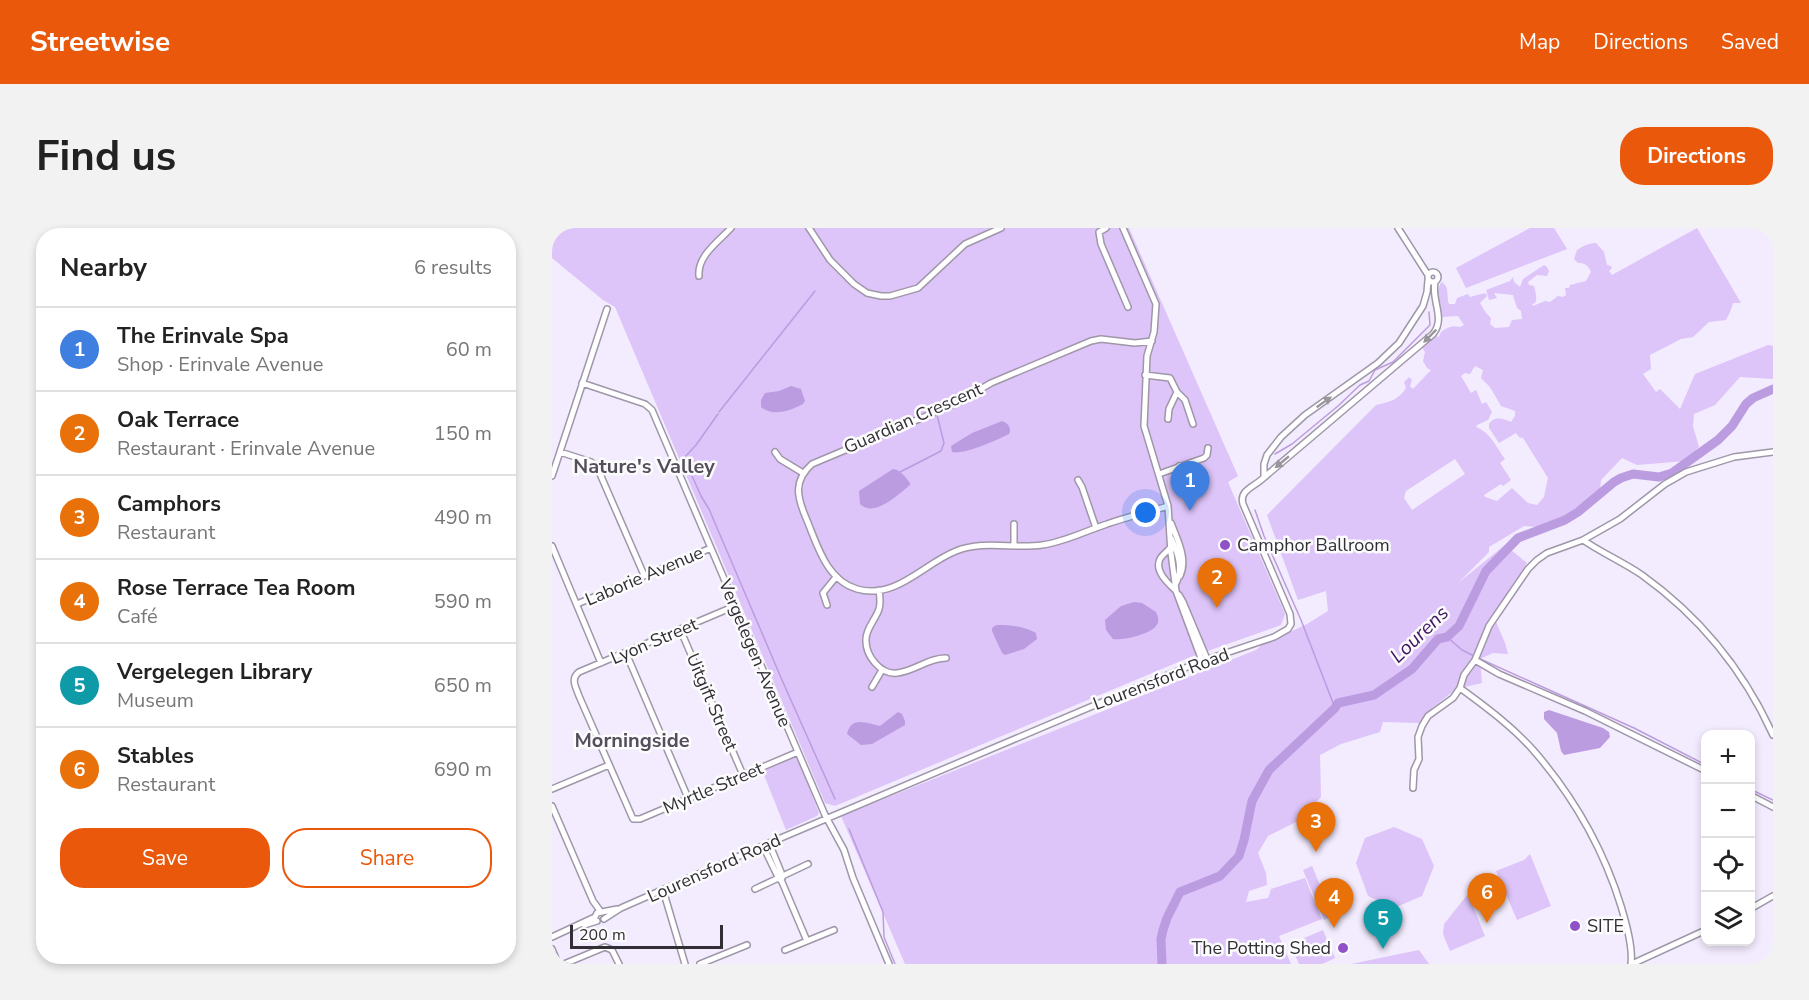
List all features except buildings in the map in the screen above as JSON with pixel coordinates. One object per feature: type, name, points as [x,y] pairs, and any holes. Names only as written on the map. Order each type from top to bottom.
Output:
[{"type":"street","points":[[699,276],[701,261],[731,228]]},
{"type":"street","points":[[809,228],[836,267],[862,291],[881,296],[890,296],[918,288],[965,244],[1001,228]]},
{"type":"street","points":[[1106,228],[1099,232],[1101,244],[1128,307]]},
{"type":"street","points":[[1123,228],[1155,304],[1152,341],[1147,352],[1144,426],[1168,506],[1170,548],[1176,590],[1188,628],[1205,660]]},
{"type":"street","points":[[1264,477],[1267,455],[1281,437],[1305,415],[1377,363],[1399,343],[1423,306],[1428,278],[1432,272],[1437,274],[1438,278],[1435,282],[1428,278],[1398,228]]},
{"type":"street","name":"Lourensford Road","points":[[552,937],[1125,692],[1205,660],[1274,637],[1288,629],[1292,624],[1288,610],[1241,500],[1243,494],[1433,334],[1439,321],[1433,291],[1435,282]]},
{"type":"street","points":[[552,476],[607,309]]},
{"type":"street","name":"Guardian Crescent","points":[[803,473],[812,464],[931,414],[992,383],[1091,341],[1101,339],[1135,343],[1152,341]]},
{"type":"street","points":[[1135,343],[1147,352]]},
{"type":"street","points":[[1145,375],[1169,378],[1185,400],[1193,424]]},
{"type":"street","name":"Vergelegen Avenue","points":[[582,383],[645,404],[652,410],[798,752],[844,850],[853,878],[889,964]]},
{"type":"street","points":[[1168,419],[1169,409],[1177,392]]},
{"type":"street","points":[[1159,474],[1206,457],[1208,448]]},
{"type":"street","points":[[560,452],[591,462],[597,467],[644,576]]},
{"type":"street","points":[[775,452],[780,459],[803,473],[799,485],[799,501],[825,563],[836,577],[855,588],[879,590],[914,577],[940,559],[959,550],[975,546],[1042,545],[1168,506]]},
{"type":"street","points":[[1413,788],[1414,770],[1419,759],[1418,737],[1422,726],[1428,716],[1453,698],[1460,688],[1464,675],[1475,660],[1489,627],[1528,569],[1537,560],[1547,553],[1601,531],[1665,484],[1686,472],[1734,457],[1773,452]]},
{"type":"street","points":[[1179,466],[1194,490]]},
{"type":"street","points":[[1078,480],[1096,528]]},
{"type":"street","points":[[1169,519],[1181,550],[1183,568],[1176,590]]},
{"type":"street","points":[[1014,524],[1014,545]]},
{"type":"street","points":[[1170,533],[1179,560],[1180,576]]},
{"type":"street","points":[[1583,540],[1642,575],[1694,619],[1741,676],[1773,735]]},
{"type":"street","points":[[552,546],[602,663]]},
{"type":"street","name":"Laborie Avenue","points":[[577,604],[711,548]]},
{"type":"street","points":[[1170,548],[1160,560],[1160,569],[1163,578],[1176,590]]},
{"type":"street","points":[[827,605],[823,593],[836,577]]},
{"type":"street","points":[[879,590],[880,608],[866,640],[874,662],[882,670],[893,673],[907,671],[936,658],[946,658]]},
{"type":"street","name":"Lyon Street","points":[[609,765],[575,685],[574,677],[579,672],[735,606]]},
{"type":"street","name":"Uitgift Street","points":[[680,629],[743,775]]},
{"type":"street","points":[[626,653],[688,798]]},
{"type":"street","points":[[1475,660],[1499,674],[1585,711],[1701,769]]},
{"type":"street","points":[[872,687],[882,670]]},
{"type":"street","points":[[1460,688],[1492,712],[1533,750],[1577,807],[1598,847],[1616,892],[1624,917],[1632,964],[1701,932]]},
{"type":"street","name":"Myrtle Street","points":[[609,765],[630,814],[633,819],[640,819],[798,752]]},
{"type":"street","points":[[552,789],[609,765]]},
{"type":"street","points":[[1755,798],[1773,807]]},
{"type":"street","points":[[552,806],[599,916]]},
{"type":"street","points":[[766,844],[807,941]]},
{"type":"street","points":[[755,889],[808,864]]},
{"type":"street","points":[[663,890],[685,964]]},
{"type":"street","points":[[1755,906],[1773,896]]},
{"type":"street","points":[[785,950],[834,930]]},
{"type":"street","points":[[700,964],[747,945]]},
{"type":"street","points":[[564,964],[605,948],[612,950],[619,964]]},
{"type":"street","points":[[552,949],[558,964]]},
{"type":"shaded area","points":[[552,228],[1129,228],[1238,476],[1228,482],[1285,614],[1281,625],[1188,658],[835,806],[825,803],[615,307],[603,300],[552,258]]},
{"type":"shaded area","points":[[1530,228],[1554,228],[1567,249],[1466,288],[1456,268]]},
{"type":"shaded area","points":[[1697,228],[1741,303],[1733,303],[1726,320],[1709,322],[1693,337],[1681,339],[1650,355],[1651,369],[1643,374],[1656,392],[1660,389],[1680,409],[1695,374],[1768,345],[1773,346],[1773,379],[1740,377],[1715,405],[1694,414],[1693,426],[1699,447],[1685,461],[1637,465],[1622,458],[1601,480],[1600,490],[1567,515],[1537,527],[1524,526],[1489,547],[1489,552],[1458,583],[1505,545],[1527,563],[1494,617],[1508,654],[1493,653],[1480,659],[1482,683],[1456,689],[1432,708],[1420,723],[1383,722],[1380,732],[1341,744],[1320,755],[1321,797],[1300,820],[1268,836],[1258,853],[1266,873],[1267,885],[1249,891],[1246,902],[1268,898],[1271,889],[1305,878],[1322,919],[1279,936],[1291,964],[905,964],[841,816],[1256,650],[1328,611],[1326,591],[1298,600],[1267,515],[1376,405],[1397,398],[1406,388],[1404,382],[1409,377],[1412,380],[1410,386],[1413,389],[1431,370],[1423,361],[1425,352],[1422,347],[1436,336],[1439,337],[1446,329],[1464,325],[1458,316],[1441,317],[1436,295],[1441,282],[1447,288],[1449,304],[1455,304],[1457,298],[1468,294],[1470,297],[1485,293],[1487,296],[1480,303],[1491,318],[1490,324],[1495,328],[1509,327],[1512,320],[1522,319],[1521,311],[1517,308],[1513,295],[1494,293],[1497,298],[1489,300],[1486,290],[1510,281],[1513,277],[1514,282],[1520,287],[1523,279],[1544,265],[1549,271],[1547,276],[1537,275],[1528,282],[1529,285],[1534,286],[1536,293],[1533,306],[1545,301],[1550,302],[1558,296],[1563,297],[1566,295],[1565,288],[1586,281],[1591,272],[1586,265],[1574,259],[1577,250],[1596,243],[1604,252],[1607,265],[1612,268],[1609,271],[1612,275]],"holes":[[[1475,366],[1483,370],[1481,378],[1490,387],[1501,406],[1515,411],[1511,422],[1496,419],[1491,421],[1489,428],[1499,443],[1516,433],[1523,438],[1548,478],[1544,497],[1537,505],[1528,503],[1512,488],[1497,501],[1484,495],[1511,480],[1500,463],[1505,459],[1489,437],[1476,427],[1488,420],[1492,412],[1486,402],[1482,404],[1476,390],[1471,393],[1461,376],[1465,373],[1470,374]],[[1455,459],[1465,474],[1412,510],[1404,498],[1406,491]]]},
{"type":"shaded area","points":[[791,386],[801,389],[805,401],[803,404],[787,411],[776,412],[761,407],[761,400],[765,393]]},
{"type":"shaded area","points":[[1002,421],[1009,426],[1009,434],[972,449],[952,452],[951,446],[972,433]]},
{"type":"shaded area","points":[[893,469],[903,474],[910,485],[879,507],[866,508],[860,504],[859,491]]},
{"type":"shaded area","points":[[1134,602],[1142,603],[1156,612],[1157,624],[1143,634],[1113,639],[1106,630],[1105,620],[1121,606]]},
{"type":"shaded area","points":[[996,625],[1026,629],[1036,633],[1037,639],[1024,649],[1005,655],[992,631]]},
{"type":"shaded area","points":[[1549,710],[1603,728],[1609,732],[1610,737],[1600,748],[1564,755],[1557,733],[1544,719],[1544,712]]},
{"type":"shaded area","points":[[898,712],[902,714],[905,725],[872,744],[861,745],[847,734],[849,728],[856,723],[865,722],[880,726]]},
{"type":"shaded area","points":[[792,757],[798,759],[819,813],[786,830],[762,770]]},
{"type":"shaded area","points":[[1394,827],[1422,839],[1434,866],[1422,896],[1394,908],[1368,896],[1356,863],[1365,838]]},
{"type":"shaded area","points":[[1530,854],[1551,906],[1517,920],[1496,871],[1524,860]]},
{"type":"shaded area","points":[[1312,866],[1333,916],[1324,920],[1303,870]]},
{"type":"shaded area","points":[[1468,894],[1485,936],[1450,951],[1443,934],[1444,924]]},
{"type":"shaded area","points":[[1323,930],[1335,958],[1322,964],[1299,964],[1290,944]]},
{"type":"shaded area","points":[[1419,950],[1429,964],[1351,964]]},
{"type":"waterway","points":[[719,412],[815,291]]},
{"type":"waterway","points":[[1275,454],[1292,444],[1360,385],[1369,381],[1375,370],[1393,362],[1430,325],[1429,312]]},
{"type":"waterway","name":"Lourens","points":[[1162,964],[1163,930],[1180,892],[1220,876],[1239,856],[1252,801],[1269,770],[1338,703],[1374,695],[1412,669],[1438,639],[1447,637],[1459,626],[1486,571],[1518,538],[1565,520],[1621,478],[1633,474],[1659,477],[1672,473],[1718,440],[1753,398],[1773,389]]},
{"type":"waterway","points":[[718,414],[684,458],[709,509],[835,799]]},
{"type":"waterway","points":[[900,472],[941,451],[944,443],[937,415]]},
{"type":"waterway","points":[[1255,510],[1335,708]]},
{"type":"waterway","points":[[1447,637],[1462,650],[1474,656]]},
{"type":"waterway","points":[[1478,658],[1634,728],[1701,762]]},
{"type":"waterway","points":[[1755,791],[1773,800]]},
{"type":"waterway","points":[[849,829],[883,912],[884,937],[895,964]]},
{"type":"place","name":"The Erinvale Spa","points":[[1190,511]]},
{"type":"place","name":"Camphor Ballroom","points":[[1225,545]]},
{"type":"place","name":"Oak Terrace","points":[[1217,608]]},
{"type":"place","name":"Camphors","points":[[1316,852]]},
{"type":"place","name":"Stables","points":[[1487,923]]},
{"type":"place","name":"SITE","points":[[1575,926]]},
{"type":"place","name":"Rose Terrace Tea Room","points":[[1334,928]]},
{"type":"place","name":"The Potting Shed","points":[[1343,948]]},
{"type":"place","name":"Vergelegen Library","points":[[1383,949]]},
{"type":"district","name":"Nature's Valley","points":[[644,466]]},
{"type":"district","name":"Morningside","points":[[632,740]]}]
